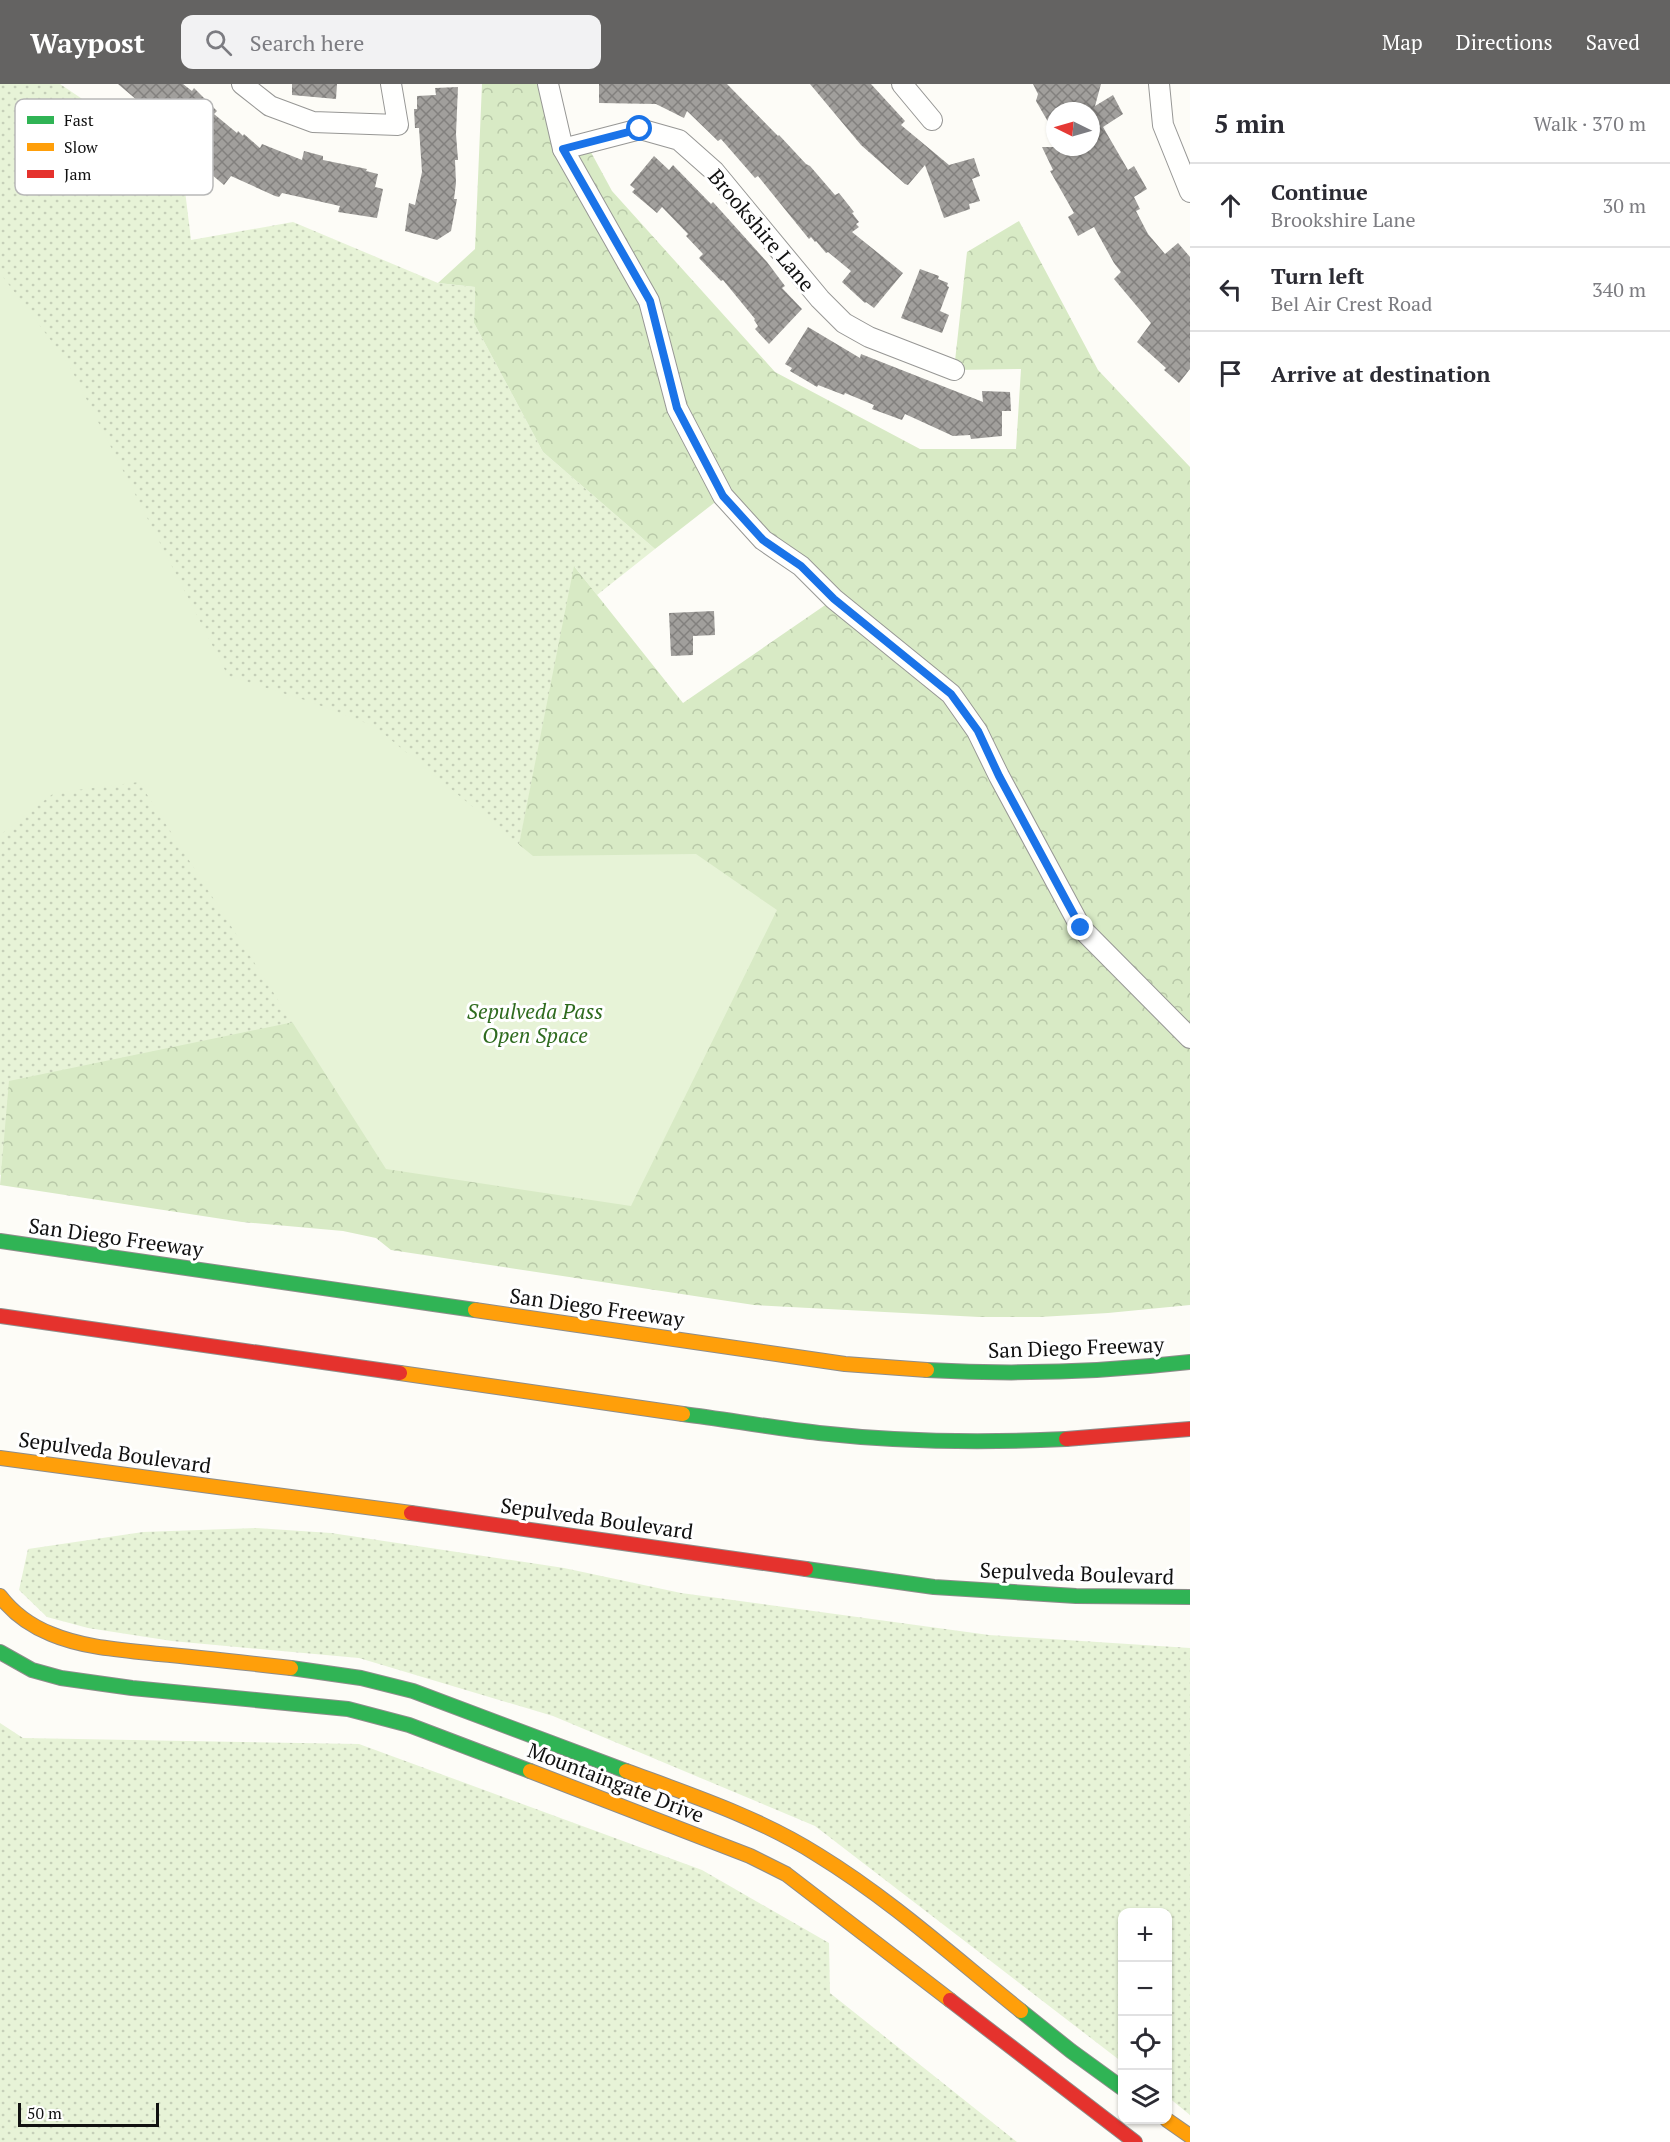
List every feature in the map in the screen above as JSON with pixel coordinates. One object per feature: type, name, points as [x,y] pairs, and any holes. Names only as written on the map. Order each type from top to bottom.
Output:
[{"type":"main road","name":"San Diego Freeway","points":[[0,1241],[844,1364],[927,1371],[1007,1373],[1086,1371],[1190,1362]]},
{"type":"main road","points":[[0,1316],[820,1433],[937,1441],[1009,1441],[1136,1435],[1190,1429]]},
{"type":"main road","points":[[0,1323],[29,1320]]},
{"type":"main road","points":[[404,1373],[434,1361]]},
{"type":"main road","name":"Sepulveda Boulevard","points":[[0,1458],[511,1526],[934,1587],[1066,1596],[1190,1597]]},
{"type":"main road","name":"Mountaingate Drive","points":[[0,1596],[6,1604],[31,1624],[52,1635],[76,1642],[124,1650],[296,1668],[361,1678],[413,1691],[648,1779],[762,1825],[817,1854],[865,1886],[1071,2051],[1118,2085]]},
{"type":"main road","name":"Mountaingate Drive","points":[[0,1652],[32,1670],[61,1678],[123,1687],[348,1709],[409,1725],[750,1856],[786,1874],[1135,2142]]},
{"type":"main road","points":[[1172,2123],[1190,2136]]},
{"type":"street","points":[[242,84],[270,106],[313,122],[398,125],[391,84]]},
{"type":"street","points":[[548,84],[563,149],[650,301],[677,408],[723,496],[763,540],[801,566],[834,599],[951,694],[978,731],[999,776],[1081,928],[1190,1038]]},
{"type":"street","points":[[902,84],[932,120]]},
{"type":"street","points":[[1159,84],[1163,125],[1190,192]]},
{"type":"street","name":"Brookshire Lane","points":[[563,149],[640,129],[678,140],[714,171],[820,298],[844,323],[869,337],[954,370]]},
{"type":"green space","points":[[0,84],[60,84],[82,99],[15,99],[15,195],[186,195],[191,240],[293,222],[438,283],[475,287],[474,323],[543,452],[655,549],[597,595],[575,567],[492,981],[0,1175]]},
{"type":"green space","points":[[482,84],[548,84],[563,148],[586,143],[612,191],[775,372],[920,449],[1016,449],[1021,369],[954,370],[967,252],[1019,221],[1098,370],[1190,467],[1190,1305],[1040,1317],[979,1317],[754,1305],[391,1250],[376,1238],[343,1231],[242,1222],[0,1185],[9,1081],[492,981],[574,566],[683,703],[834,599],[723,496],[655,549],[543,452],[474,323],[475,287],[438,283],[475,249]]},
{"type":"green space","name":"Sepulveda Pass Open Space","points":[[0,273],[68,363],[228,676],[308,701],[374,726],[533,856],[696,854],[777,910],[631,1206],[386,1169],[139,782],[54,793],[0,835]]},
{"type":"green space","points":[[256,1528],[331,1533],[564,1568],[681,1593],[989,1635],[1190,1648],[1190,2115],[1172,2100],[1172,1908],[1118,1908],[1118,2059],[815,1826],[553,1716],[359,1658],[172,1641],[88,1628],[47,1617],[19,1590],[28,1549],[143,1532]]},
{"type":"green space","points":[[0,1723],[23,1738],[359,1744],[702,1870],[829,1943],[830,1993],[1017,2142],[0,2142]]},
{"type":"building","points":[[118,84],[183,84],[192,91],[194,88],[205,99],[136,99]]},
{"type":"building","points":[[292,84],[337,84],[336,99],[292,95]]},
{"type":"building","points":[[599,84],[727,84],[810,166],[835,195],[839,193],[859,222],[856,224],[859,227],[852,232],[903,273],[874,308],[865,303],[842,282],[851,271],[828,252],[826,253],[811,237],[809,239],[758,176],[755,178],[721,139],[718,141],[687,111],[684,118],[656,104],[599,103]]},
{"type":"building","points":[[810,84],[871,84],[905,121],[901,125],[949,165],[974,158],[980,176],[972,179],[980,201],[969,204],[970,209],[944,218],[925,165],[908,185],[905,184],[861,145]]},
{"type":"building","points":[[1033,84],[1101,84],[1096,102],[1046,102],[1046,118],[1036,101],[1038,94]]},
{"type":"building","points":[[458,87],[456,134],[458,160],[455,160],[454,199],[457,199],[451,231],[437,240],[405,231],[409,203],[415,205],[422,172],[419,128],[415,128],[414,109],[417,109],[417,96],[436,95],[435,88]]},
{"type":"building","points":[[1113,95],[1123,114],[1103,127],[1128,170],[1134,166],[1147,189],[1134,197],[1140,209],[1136,211],[1148,234],[1165,254],[1178,243],[1190,257],[1190,369],[1179,383],[1137,342],[1151,323],[1114,279],[1121,272],[1094,227],[1078,236],[1068,217],[1074,213],[1050,171],[1053,170],[1046,156],[1100,156],[1100,103]]},
{"type":"building","points":[[213,107],[217,111],[214,114],[260,148],[262,144],[302,160],[304,151],[323,156],[323,160],[367,169],[366,171],[378,174],[375,187],[383,189],[377,218],[338,212],[340,206],[282,193],[279,197],[275,196],[231,176],[224,185],[213,176]]},
{"type":"building","points":[[654,156],[669,170],[673,165],[711,204],[713,202],[767,262],[785,286],[782,288],[802,309],[769,344],[755,329],[758,326],[755,319],[723,280],[721,281],[699,258],[703,254],[686,236],[688,234],[662,207],[657,213],[632,192],[635,189],[630,185]]},
{"type":"building","points":[[920,269],[939,276],[938,279],[948,283],[949,287],[940,311],[949,315],[942,333],[901,318]]},
{"type":"building","points":[[808,327],[860,358],[861,354],[983,402],[982,391],[1010,392],[1011,411],[1002,411],[1002,436],[971,439],[970,435],[953,436],[905,414],[902,420],[872,409],[874,405],[845,393],[844,395],[818,385],[817,387],[790,371],[792,368],[785,364]]},
{"type":"building","points":[[714,611],[715,635],[693,636],[693,655],[671,656],[669,613]]},
{"type":"traffic: fast","points":[[0,1241],[475,1310]]},
{"type":"traffic: fast","points":[[927,1370],[1059,1372],[1190,1362]]},
{"type":"traffic: fast","points":[[683,1414],[850,1436],[973,1441],[1066,1439]]},
{"type":"traffic: fast","points":[[806,1569],[934,1587],[1076,1596],[1190,1597]]},
{"type":"traffic: fast","points":[[0,1652],[32,1670],[61,1678],[132,1688],[348,1709],[409,1725],[530,1771]]},
{"type":"traffic: fast","points":[[291,1668],[361,1678],[413,1691],[626,1771]]},
{"type":"traffic: fast","points":[[1021,2011],[1118,2085]]},
{"type":"traffic: slow","points":[[475,1310],[845,1364],[927,1370]]},
{"type":"traffic: slow","points":[[400,1373],[683,1414]]},
{"type":"traffic: slow","points":[[0,1458],[411,1513]]},
{"type":"traffic: slow","points":[[0,1596],[30,1623],[64,1639],[118,1650],[291,1668]]},
{"type":"traffic: slow","points":[[530,1771],[750,1856],[786,1874],[950,2000]]},
{"type":"traffic: slow","points":[[626,1771],[749,1818],[818,1855],[871,1890],[1021,2011]]},
{"type":"traffic: slow","points":[[1172,2123],[1190,2136]]},
{"type":"traffic: jam","points":[[0,1316],[400,1373]]},
{"type":"traffic: jam","points":[[1066,1439],[1190,1429]]},
{"type":"traffic: jam","points":[[411,1513],[806,1569]]},
{"type":"traffic: jam","points":[[950,2000],[1135,2142]]},
{"type":"route","points":[[640,129],[563,149],[650,301],[677,408],[723,496],[763,540],[801,566],[834,599],[951,694],[978,731],[999,776],[1081,928]]}]
